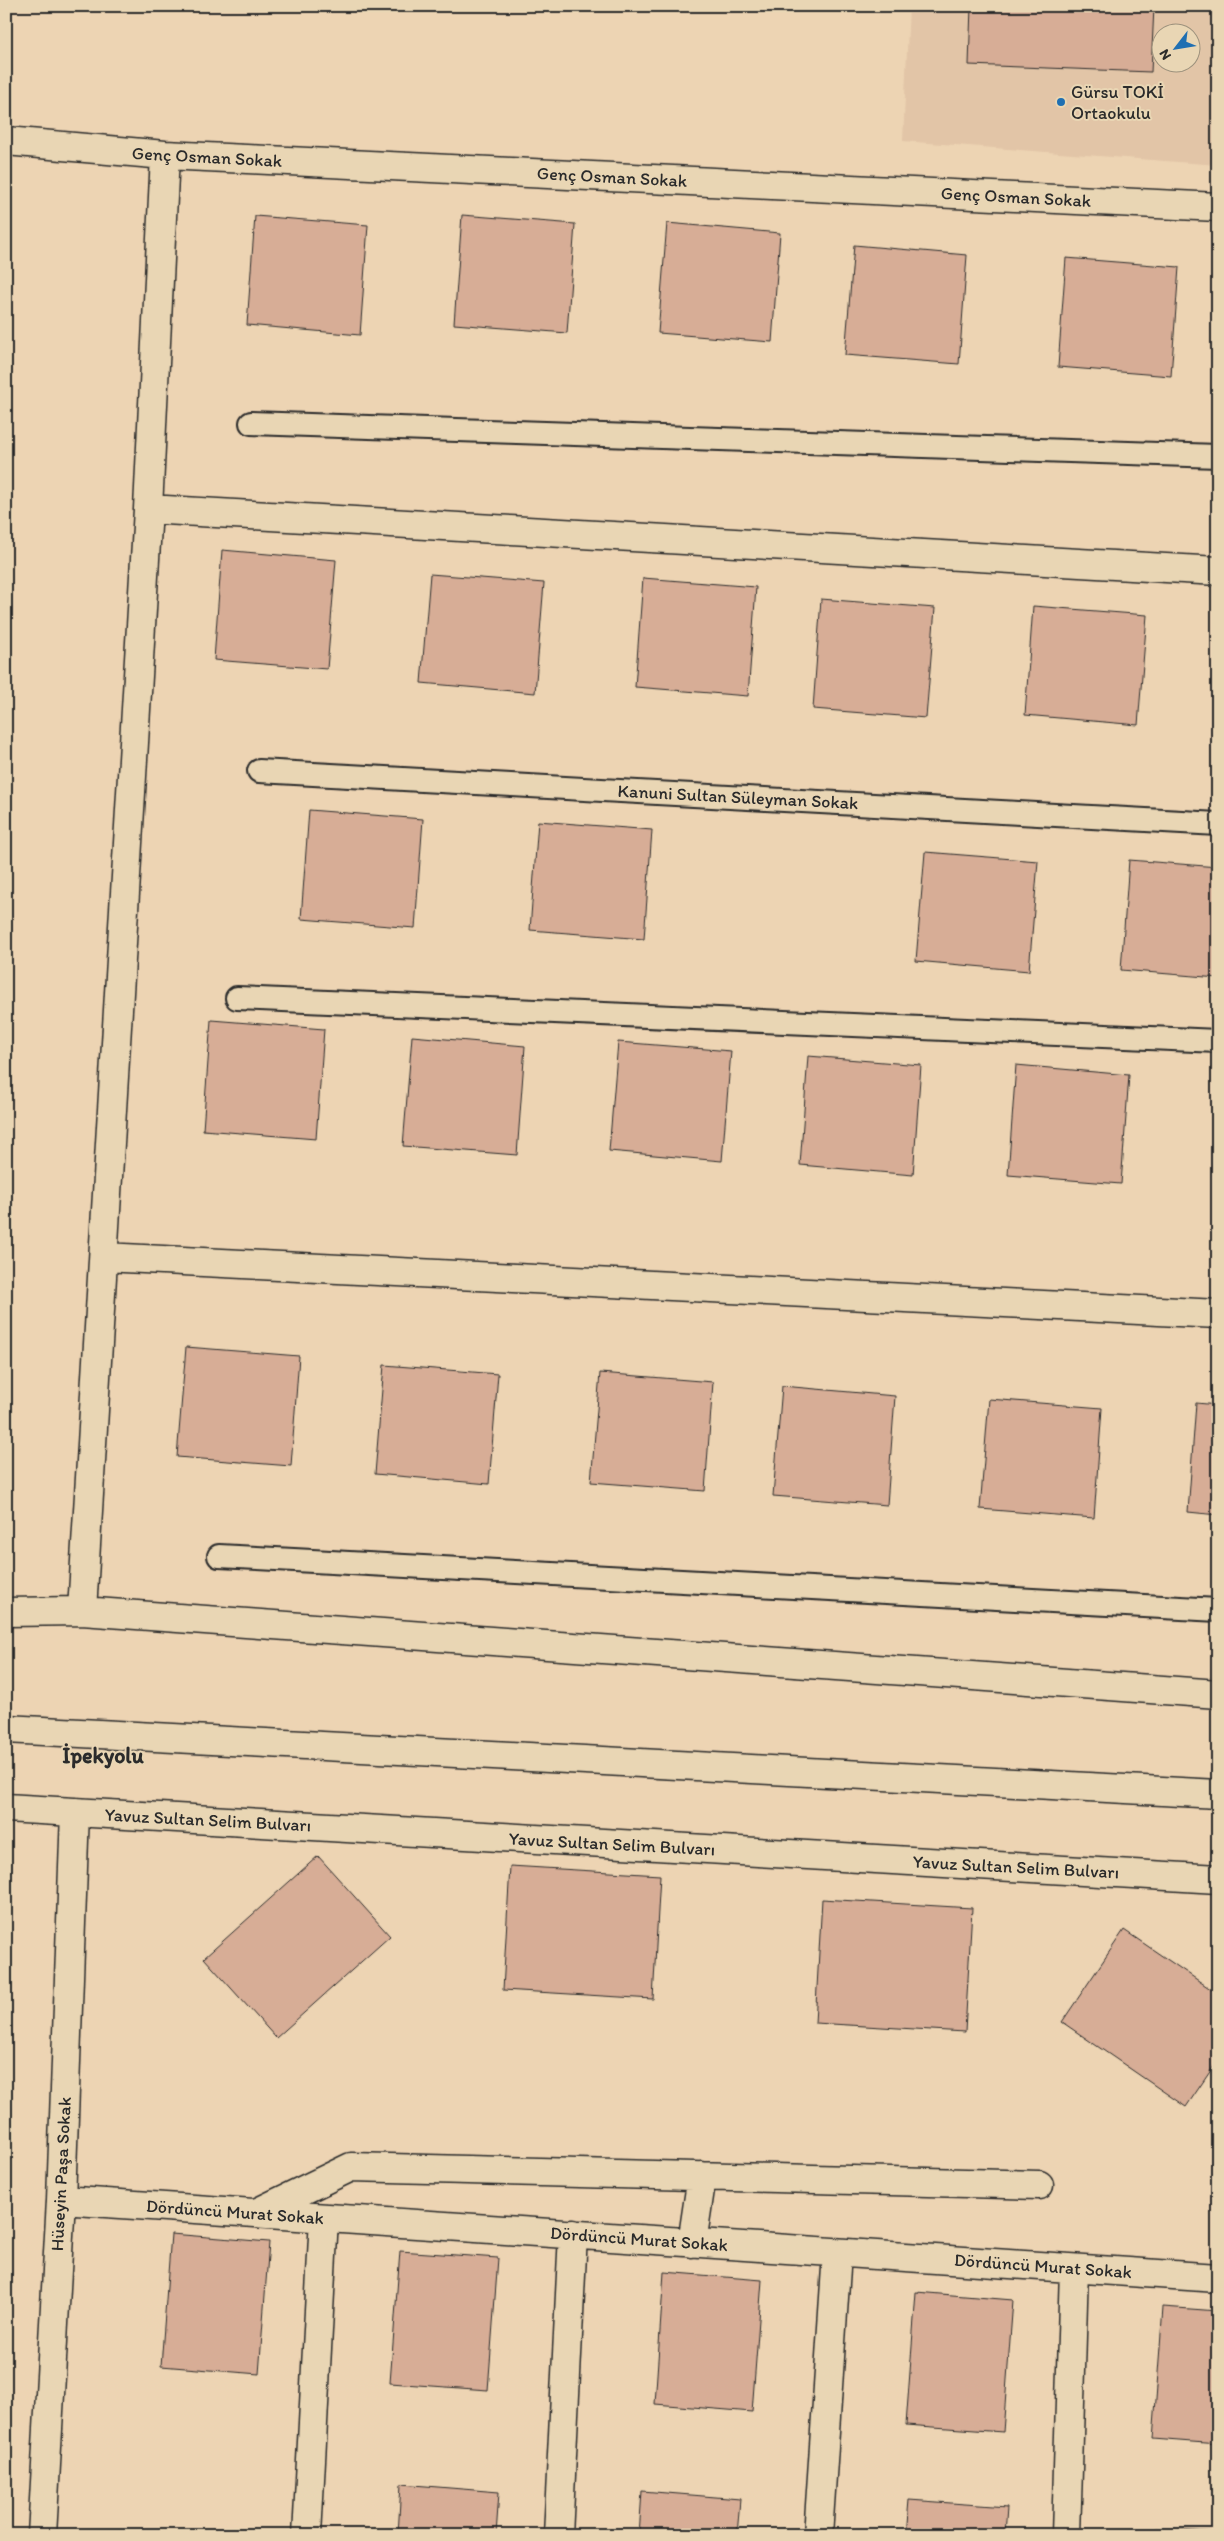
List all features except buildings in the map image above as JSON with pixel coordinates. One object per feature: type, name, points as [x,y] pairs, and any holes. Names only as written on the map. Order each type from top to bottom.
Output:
[{"type":"street","name":"Genç Osman Sokak","points":[[6,141],[165,155],[1218,207]]},
{"type":"street","points":[[82,1611],[148,509],[165,155]]},
{"type":"street","points":[[148,509],[1218,571]]},
{"type":"street","points":[[104,1257],[1218,1314]]},
{"type":"street","points":[[6,1612],[82,1611],[1218,1694]]},
{"type":"street","points":[[6,1729],[1218,1794]]},
{"type":"street","name":"Yavuz Sultan Selim Bulvarı","points":[[6,1808],[1218,1879]]},
{"type":"street","name":"Hüseyin Paşa Sokak","points":[[42,2535],[61,2200],[75,1812]]},
{"type":"street","points":[[255,2213],[351,2167],[1039,2185]]},
{"type":"street","points":[[692,2242],[702,2176]]},
{"type":"street","name":"Dördüncü Murat Sokak","points":[[61,2200],[1218,2278]]},
{"type":"street","points":[[307,2535],[324,2218]]},
{"type":"street","points":[[558,2535],[573,2234]]},
{"type":"street","points":[[818,2535],[837,2253]]},
{"type":"street","points":[[1066,2535],[1074,2268]]},
{"type":"lane","points":[[252,423],[1218,456]]},
{"type":"lane","name":"Kanuni Sultan Süleyman Sokak","points":[[259,771],[1218,824]]},
{"type":"lane","points":[[237,998],[1218,1041]]},
{"type":"lane","points":[[219,1556],[1218,1610]]},
{"type":"shaded area","name":"Gürsu TOKİ Ortaokulu","points":[[909,6],[1218,6],[1218,165],[903,141]]},
{"type":"place","name":"Gürsu TOKİ Ortaokulu","points":[[1061,102]]},
{"type":"district","name":"İpekyolu","points":[[103,1755]]}]
